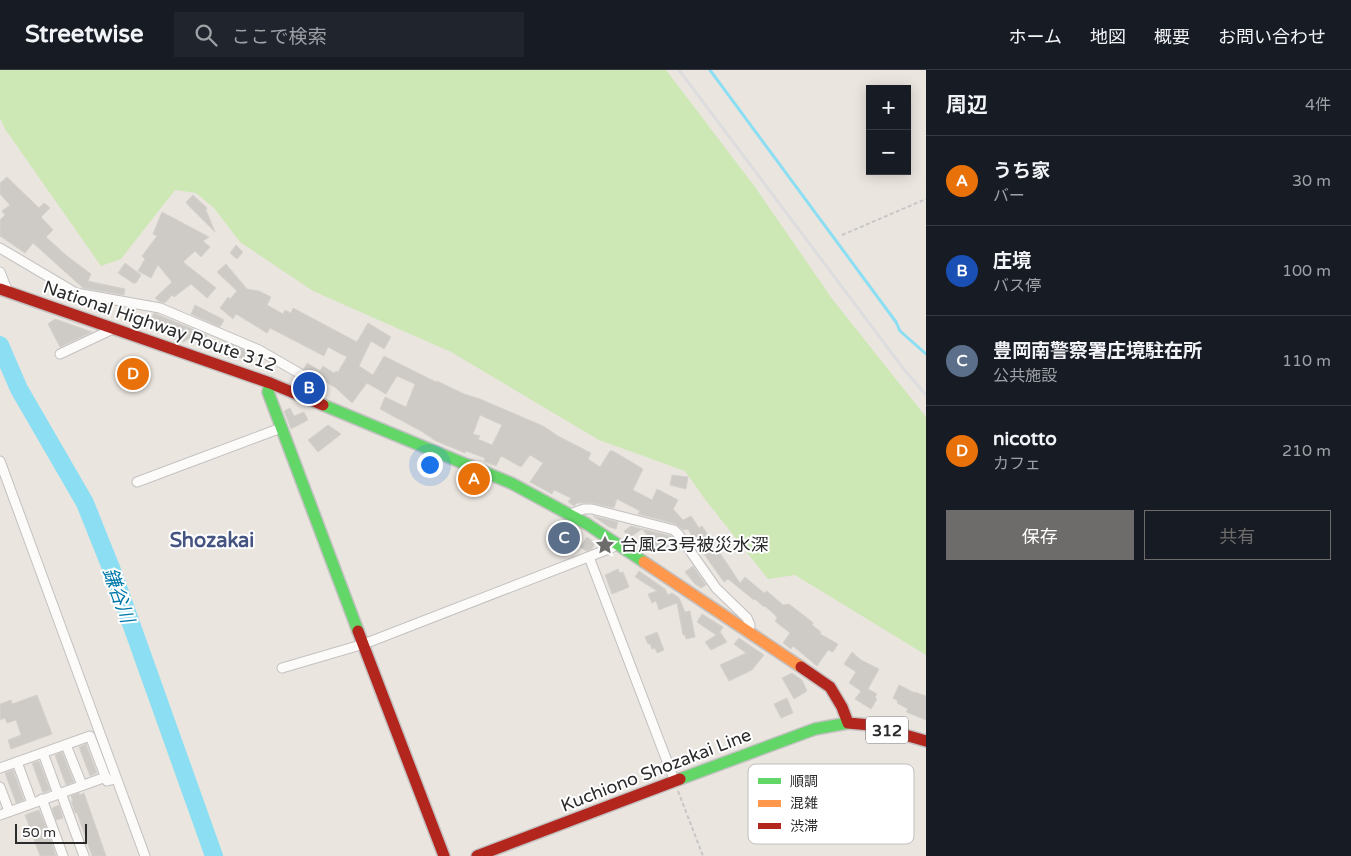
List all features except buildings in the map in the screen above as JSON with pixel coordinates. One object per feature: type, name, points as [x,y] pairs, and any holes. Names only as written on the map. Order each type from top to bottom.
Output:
[{"type":"main road","name":"National Highway Route 312","points":[[3,290],[270,383],[511,483],[587,524],[830,688],[842,707],[848,723]]},
{"type":"main road","points":[[270,383],[268,392],[281,428],[444,856]]},
{"type":"main road","name":"Kuchiono Shozakai Line","points":[[477,856],[795,736],[848,723]]},
{"type":"main road","name":"312","points":[[848,723],[870,725],[926,741]]},
{"type":"street","points":[[0,248],[76,293],[160,308],[259,350],[312,380],[313,382],[306,398]]},
{"type":"street","points":[[0,272],[3,290]]},
{"type":"street","points":[[60,354],[113,329]]},
{"type":"street","points":[[137,482],[281,428]]},
{"type":"street","points":[[0,461],[141,855]]},
{"type":"street","points":[[569,515],[584,509],[592,509],[674,530],[716,588],[747,618],[750,625],[749,632]]},
{"type":"street","points":[[587,524],[592,509]]},
{"type":"street","points":[[282,668],[364,644],[589,557],[613,547],[615,543]]},
{"type":"street","points":[[589,557],[675,782]]},
{"type":"street","points":[[0,768],[90,736],[107,781],[115,779]]},
{"type":"street","points":[[66,744],[82,785]]},
{"type":"street","points":[[43,753],[84,856]]},
{"type":"street","points":[[17,762],[32,803]]},
{"type":"street","points":[[0,815],[106,777]]},
{"type":"street","points":[[0,787],[9,811]]},
{"type":"street","points":[[42,800],[63,856]]},
{"type":"path","points":[[842,235],[926,199]]},
{"type":"path","points":[[675,782],[703,856]]},
{"type":"green space","points":[[0,70],[666,70],[755,187],[833,300],[926,417],[926,655],[795,575],[768,579],[685,471],[599,440],[451,352],[313,291],[240,242],[214,208],[196,193],[175,190],[121,259],[101,266],[5,129],[0,118]]},
{"type":"waterway","points":[[710,70],[896,322],[900,331],[926,354]]},
{"type":"waterway","name":"鎌谷川","points":[[0,345],[19,389],[85,503],[113,573],[214,856]]},
{"type":"railway","points":[[679,70],[903,368],[926,395]]},
{"type":"traffic: fast","points":[[270,383],[268,392],[358,631]]},
{"type":"traffic: fast","points":[[323,405],[511,483],[587,524],[644,562]]},
{"type":"traffic: fast","points":[[680,779],[815,729],[848,723]]},
{"type":"traffic: slow","points":[[644,562],[801,667]]},
{"type":"traffic: jam","points":[[0,289],[270,383],[323,405]]},
{"type":"traffic: jam","points":[[358,631],[444,856]]},
{"type":"traffic: jam","points":[[801,667],[830,687],[842,707],[848,723],[870,725],[926,741]]},
{"type":"traffic: jam","points":[[477,856],[680,779]]},
{"type":"place","name":"nicotto","points":[[133,374]]},
{"type":"place","name":"庄境","points":[[309,388]]},
{"type":"place","name":"うち家","points":[[474,479]]},
{"type":"place","name":"豊岡南警察署庄境駐在所","points":[[564,538]]},
{"type":"place","name":"台風23号被災水深","points":[[605,545]]},
{"type":"district","name":"Shozakai","points":[[212,540]]}]
